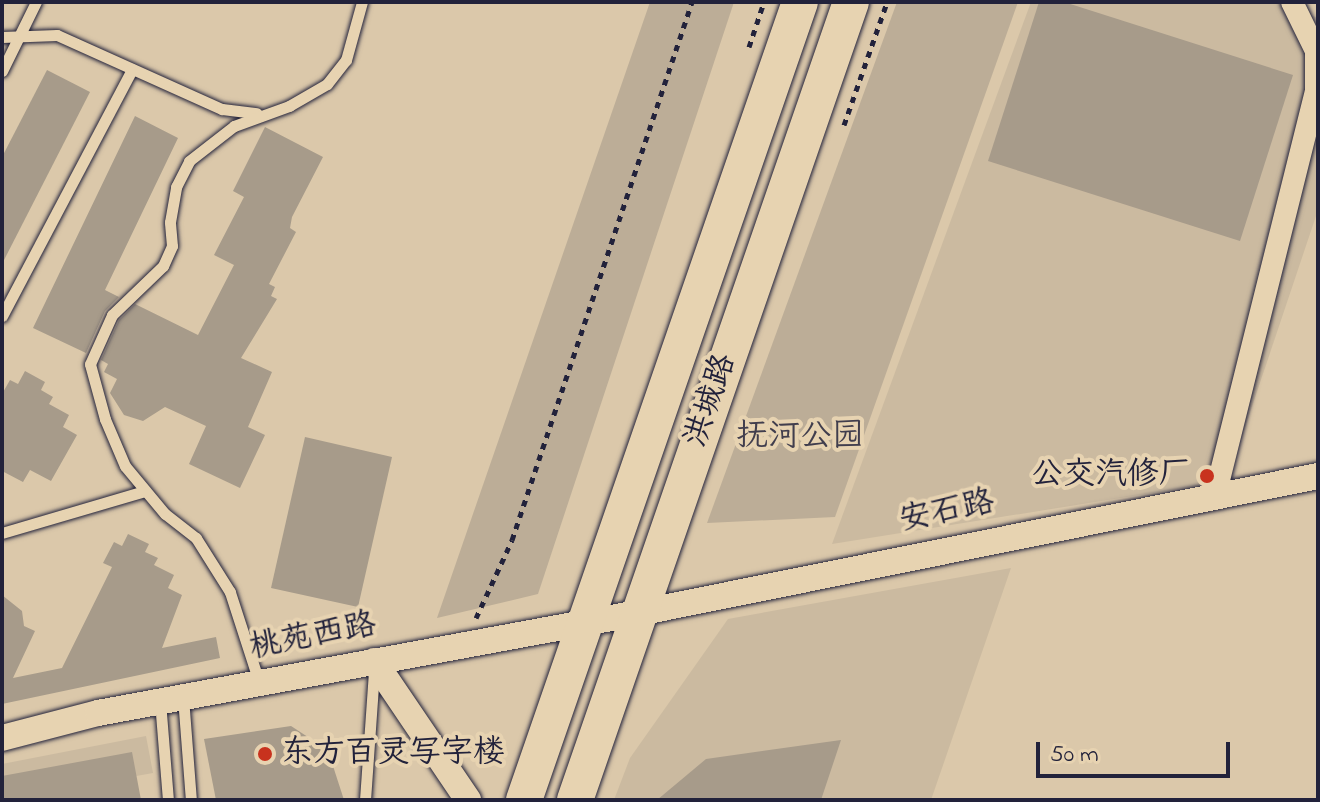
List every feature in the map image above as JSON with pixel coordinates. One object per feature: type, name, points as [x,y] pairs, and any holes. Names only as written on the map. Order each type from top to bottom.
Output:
[{"type":"highway","name":"洪城路","points":[[524,800],[800,2]]},
{"type":"highway","name":"洪城路","points":[[575,800],[851,2]]},
{"type":"street","points":[[1215,496],[1316,90],[1316,51],[1293,2]]},
{"type":"street","name":"安石路","points":[[638,613],[1318,476]]},
{"type":"street","name":"桃苑西路","points":[[2,738],[172,699],[638,613]]},
{"type":"street","points":[[374,661],[468,800]]},
{"type":"lane","points":[[2,71],[36,2]]},
{"type":"lane","points":[[259,683],[230,592],[196,538],[145,491],[125,466],[105,419],[90,364],[96,343],[112,315],[163,266],[172,246],[170,222],[176,187],[189,161],[234,126],[289,106],[327,84],[346,60],[362,2]]},
{"type":"lane","points":[[2,37],[57,35],[222,109],[250,114],[289,106]]},
{"type":"lane","points":[[2,316],[132,69]]},
{"type":"lane","points":[[2,533],[145,491]]},
{"type":"lane","points":[[365,800],[374,661]]},
{"type":"lane","points":[[168,800],[172,699]]},
{"type":"lane","points":[[172,699],[191,800]]},
{"type":"path","points":[[464,644],[512,540],[692,2]]},
{"type":"shaded area","points":[[1031,2],[1273,2],[1318,18],[1318,210],[1227,481],[832,544]]},
{"type":"shaded area","points":[[1011,568],[931,800],[614,800],[630,758],[728,619]]},
{"type":"shaded area","points":[[146,736],[153,773],[2,800],[2,764]]},
{"type":"green space","points":[[650,2],[734,2],[538,594],[437,618]]},
{"type":"green space","name":"抚河公园","points":[[897,2],[1018,2],[835,517],[707,523]]},
{"type":"building","points":[[1039,2],[1064,2],[1293,75],[1240,241],[988,161]]},
{"type":"building","points":[[47,70],[90,92],[2,264],[2,157]]},
{"type":"building","points":[[135,116],[178,138],[105,290],[119,297],[105,311],[86,353],[33,328]]},
{"type":"building","points":[[265,127],[323,157],[292,217],[290,228],[296,232],[269,284],[275,287],[271,296],[277,299],[241,358],[272,372],[248,427],[265,435],[240,488],[189,464],[206,426],[165,407],[143,421],[124,415],[110,393],[117,379],[104,372],[108,364],[101,360],[119,320],[135,304],[198,335],[234,265],[214,255],[244,197],[233,191]]},
{"type":"building","points":[[25,371],[45,382],[41,390],[53,397],[49,404],[69,415],[63,427],[77,435],[51,481],[30,470],[23,482],[2,471],[2,394],[10,380],[18,384]]},
{"type":"building","points":[[305,437],[392,457],[358,607],[271,588]]},
{"type":"building","points":[[128,534],[149,544],[145,552],[158,558],[154,565],[174,575],[168,588],[182,595],[162,648],[216,637],[220,658],[2,704],[2,595],[22,611],[24,626],[35,631],[13,678],[62,668],[112,567],[103,563],[114,542],[122,546]]},
{"type":"building","name":"东方百灵写字楼","points":[[291,726],[314,741],[333,766],[344,800],[216,800],[204,739]]},
{"type":"building","points":[[841,740],[821,800],[657,800],[706,759]]},
{"type":"building","points":[[132,752],[141,800],[2,800],[2,776]]},
{"type":"place","name":"公交汽修厂","points":[[1207,476]]},
{"type":"place","name":"东方百灵写字楼","points":[[265,754]]}]
